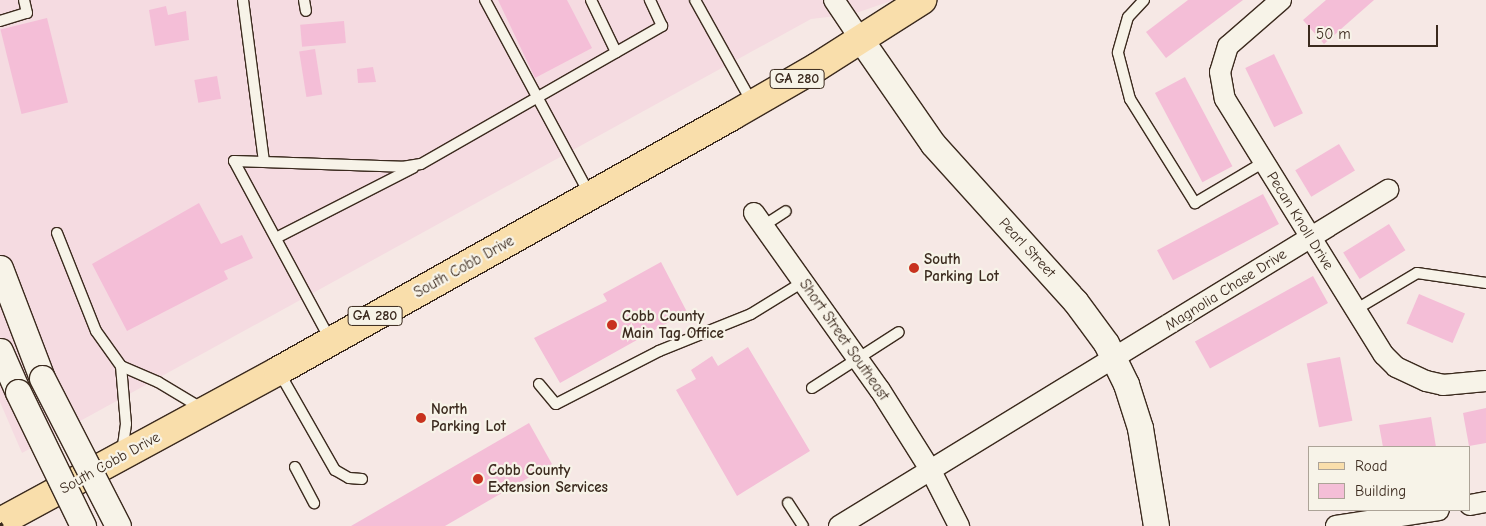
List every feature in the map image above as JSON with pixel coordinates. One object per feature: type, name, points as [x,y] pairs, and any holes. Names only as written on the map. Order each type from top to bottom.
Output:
[{"type":"main road","name":"South Cobb Drive","points":[[5,516],[278,371],[591,196],[753,104],[861,40],[922,0]]},
{"type":"street","name":"Pearl Street","points":[[834,0],[933,144],[1075,301],[1115,358],[1140,428],[1156,526]]},
{"type":"street","name":"Pecan Knoll Drive","points":[[1281,0],[1228,46],[1220,72],[1225,99],[1384,356],[1410,376],[1443,385],[1486,381]]},
{"type":"street","name":"Magnolia Chase Drive","points":[[840,526],[1388,190]]},
{"type":"street","name":"Short Street Southeast","points":[[759,219],[859,360],[930,471],[959,526]]},
{"type":"street","points":[[0,268],[42,378],[118,526]]},
{"type":"street","points":[[0,351],[83,526]]},
{"type":"street","points":[[1471,504],[1486,502]]},
{"type":"street","points":[[1336,526],[1433,511]]},
{"type":"lane","points":[[0,21],[27,13],[24,0]]},
{"type":"lane","points":[[243,0],[264,162]]},
{"type":"lane","points":[[304,0],[306,12]]},
{"type":"lane","points":[[485,0],[536,98],[591,196]]},
{"type":"lane","points":[[591,0],[616,52]]},
{"type":"lane","points":[[276,238],[420,164],[662,26],[650,0]]},
{"type":"lane","points":[[695,0],[753,104]]},
{"type":"lane","points":[[1144,0],[1128,17],[1118,53],[1130,99],[1195,203],[1264,162]]},
{"type":"lane","points":[[331,341],[234,161],[402,167],[420,164]]},
{"type":"lane","points":[[759,219],[786,210]]},
{"type":"lane","points":[[57,233],[96,331],[121,366],[126,424],[121,456]]},
{"type":"lane","points":[[1355,310],[1417,273],[1486,283]]},
{"type":"lane","points":[[539,384],[556,404],[659,350],[751,314],[803,282]]},
{"type":"lane","points":[[812,388],[859,360],[899,332]]},
{"type":"lane","points":[[121,366],[158,382],[206,410]]},
{"type":"lane","points":[[278,371],[339,473],[362,479]]},
{"type":"lane","points":[[294,467],[314,503]]},
{"type":"lane","points":[[788,503],[803,526]]},
{"type":"shaded area","points":[[0,0],[894,0],[853,14],[811,19],[22,453],[0,402]]},
{"type":"building","points":[[498,0],[567,0],[592,48],[535,78]]},
{"type":"building","points":[[1188,0],[1243,0],[1166,58],[1146,32]]},
{"type":"building","points":[[1326,0],[1374,0],[1324,44],[1303,20]]},
{"type":"building","points":[[166,6],[168,15],[186,11],[189,40],[155,46],[149,10]]},
{"type":"building","points":[[47,18],[68,102],[21,114],[0,30]]},
{"type":"building","points":[[344,21],[346,43],[302,47],[300,25]]},
{"type":"building","points":[[315,49],[322,94],[306,97],[299,52]]},
{"type":"building","points":[[1274,54],[1303,113],[1274,127],[1245,68]]},
{"type":"building","points":[[373,67],[376,82],[358,83],[357,69]]},
{"type":"building","points":[[217,76],[221,99],[198,103],[194,80]]},
{"type":"building","points":[[1185,77],[1232,166],[1202,182],[1155,93]]},
{"type":"building","points":[[1339,144],[1355,171],[1311,197],[1295,170]]},
{"type":"building","points":[[1263,194],[1279,224],[1173,280],[1157,250]]},
{"type":"building","points":[[199,203],[221,244],[242,235],[253,258],[224,271],[228,279],[127,331],[92,264]]},
{"type":"building","points":[[1389,224],[1405,250],[1360,279],[1343,253]]},
{"type":"building","name":"Cobb County Main Tag Office","points":[[661,262],[687,312],[560,383],[534,338],[607,301],[603,294]]},
{"type":"building","points":[[1313,276],[1328,303],[1210,369],[1195,341]]},
{"type":"building","points":[[1419,294],[1465,314],[1453,343],[1406,323]]},
{"type":"building","points":[[748,347],[810,451],[737,496],[676,390],[696,379],[691,370],[712,356],[718,366]]},
{"type":"building","points":[[1340,357],[1352,421],[1319,427],[1307,363]]},
{"type":"building","points":[[1486,408],[1486,443],[1469,446],[1463,413]]},
{"type":"building","points":[[1431,417],[1436,446],[1383,446],[1379,425]]},
{"type":"building","name":"Cobb County Extension Services","points":[[529,423],[552,464],[445,526],[351,526]]},
{"type":"place","name":"South Parking Lot","points":[[914,268]]},
{"type":"place","name":"Cobb County Main Tag Office","points":[[612,325]]},
{"type":"place","name":"North Parking Lot","points":[[421,418]]},
{"type":"place","name":"Cobb County Extension Services","points":[[478,479]]}]
